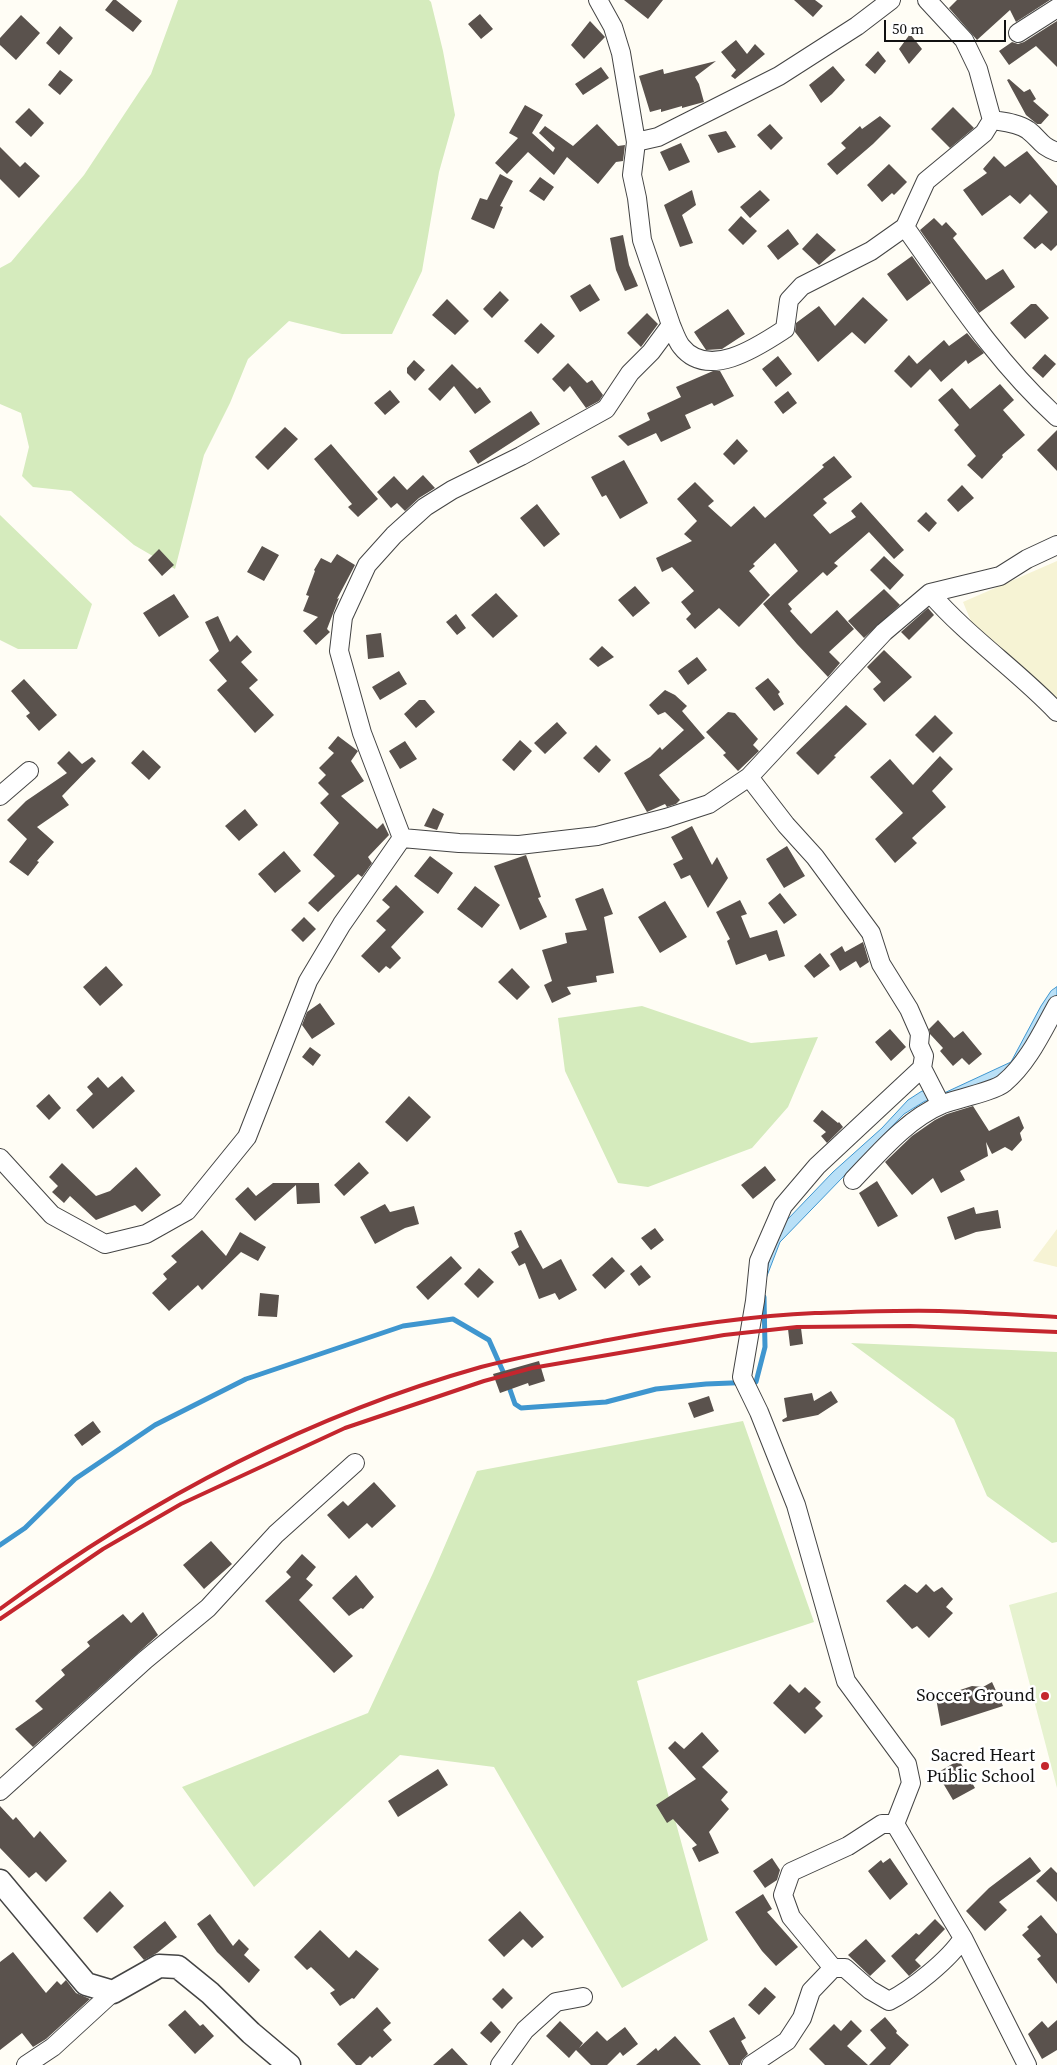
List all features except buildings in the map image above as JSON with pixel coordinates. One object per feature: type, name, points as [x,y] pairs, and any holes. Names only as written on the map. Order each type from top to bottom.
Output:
[{"type":"street","points":[[598,0],[612,27],[621,53],[636,142],[632,176],[637,198],[642,240],[671,325],[681,346],[694,358],[722,361],[754,349],[785,329],[790,300],[802,286],[871,251],[905,227],[926,181],[984,133],[992,120],[978,69],[964,40],[927,0]]},
{"type":"street","points":[[636,142],[658,137],[779,76],[857,26],[891,0]]},
{"type":"street","points":[[1018,33],[1057,8]]},
{"type":"street","points":[[992,120],[1011,122],[1027,130],[1043,146],[1057,152]]},
{"type":"street","points":[[905,227],[942,282],[1008,369],[1031,394],[1057,417]]},
{"type":"street","points":[[402,838],[362,733],[339,651],[343,617],[367,565],[374,554],[425,507],[452,490],[521,456],[606,409],[630,373],[651,352],[671,325]]},
{"type":"street","points":[[402,838],[459,843],[519,845],[597,836],[666,818],[709,804],[749,777],[884,632],[930,593],[1000,576],[1027,558],[1057,545]]},
{"type":"street","points":[[930,593],[948,614],[1041,695],[1057,712]]},
{"type":"street","points":[[0,796],[29,772]]},
{"type":"street","points":[[749,777],[786,825],[815,856],[871,933],[881,964],[909,1008],[920,1034],[919,1045],[924,1056],[922,1068],[817,1166],[783,1206],[759,1261],[755,1301],[742,1377],[796,1506],[846,1681],[907,1764],[910,1783],[895,1824]]},
{"type":"street","points":[[0,1158],[52,1214],[105,1244],[146,1234],[187,1211],[247,1137],[308,981],[342,924],[402,838]]},
{"type":"street","points":[[853,1180],[892,1139],[923,1115],[942,1105],[1003,1084],[1028,1056],[1057,1005]]},
{"type":"street","points":[[922,1068],[942,1105]]},
{"type":"street","points":[[0,1791],[145,1660],[208,1608],[276,1534],[355,1463]]},
{"type":"street","points":[[832,1968],[791,1917],[783,1895],[792,1872],[848,1846],[882,1824],[895,1824]]},
{"type":"street","points":[[895,1824],[963,1938],[1027,2065]]},
{"type":"street","points":[[0,1881],[86,1984],[113,1992]]},
{"type":"street","points":[[751,2065],[788,2041],[802,2018],[811,1991],[832,1968],[845,1968],[870,1990],[888,2001],[905,1993],[930,1972],[963,1938]]},
{"type":"street","points":[[26,2065],[53,2047],[113,1992],[159,1966],[178,1967],[210,1993],[251,2033],[288,2065]]},
{"type":"street","points":[[500,2065],[524,2030],[556,2002],[583,1997]]},
{"type":"shaded area","points":[[1057,561],[1057,714],[975,631],[963,602]]},
{"type":"shaded area","points":[[1057,1229],[1057,1267],[1033,1261]]},
{"type":"green space","points":[[178,0],[429,0],[443,51],[455,115],[439,172],[422,271],[392,334],[342,334],[289,321],[248,359],[230,403],[204,455],[175,569],[134,545],[71,491],[33,487],[22,476],[29,447],[21,413],[0,404],[0,268],[11,262],[84,175],[151,74]]},
{"type":"green space","points":[[0,515],[92,604],[77,649],[18,649],[0,640]]},
{"type":"green space","points":[[642,1006],[751,1043],[818,1037],[788,1107],[752,1148],[648,1187],[618,1183],[565,1071],[558,1018]]},
{"type":"green space","points":[[851,1343],[1057,1352],[1057,1542],[1052,1543],[987,1496],[954,1419]]},
{"type":"green space","points":[[743,1421],[814,1622],[637,1681],[708,1940],[622,1988],[494,1767],[400,1755],[254,1887],[182,1787],[368,1713],[433,1573],[477,1471]]},
{"type":"green space","name":"Soccer Ground","points":[[1057,1592],[1057,1788],[1009,1605]]},
{"type":"water","points":[[1057,987],[1057,996],[1017,1065],[987,1085],[945,1100],[925,1101],[904,1114],[780,1242],[765,1281],[773,1241],[787,1220],[833,1172],[882,1128],[908,1100],[922,1091],[942,1094],[1011,1062],[1041,1006],[1051,991]]},
{"type":"waterway","points":[[508,1384],[515,1404],[521,1408],[606,1402],[656,1389],[756,1382],[765,1347],[764,1297]]},
{"type":"waterway","points":[[0,1545],[25,1528],[75,1479],[155,1425],[246,1379],[403,1326],[453,1319],[489,1340],[505,1376]]},
{"type":"railway","points":[[0,1609],[112,1533],[170,1498],[230,1466],[353,1410],[416,1387],[481,1367],[544,1352],[634,1335],[763,1317],[877,1311],[968,1312],[1057,1317]]},
{"type":"railway","points":[[0,1619],[103,1549],[181,1504],[345,1428],[484,1381],[532,1368],[724,1335],[797,1327],[910,1326],[1057,1332]]},
{"type":"place","name":"Soccer Ground","points":[[1045,1696]]},
{"type":"place","name":"Sacred Heart Public School","points":[[1045,1766]]}]
